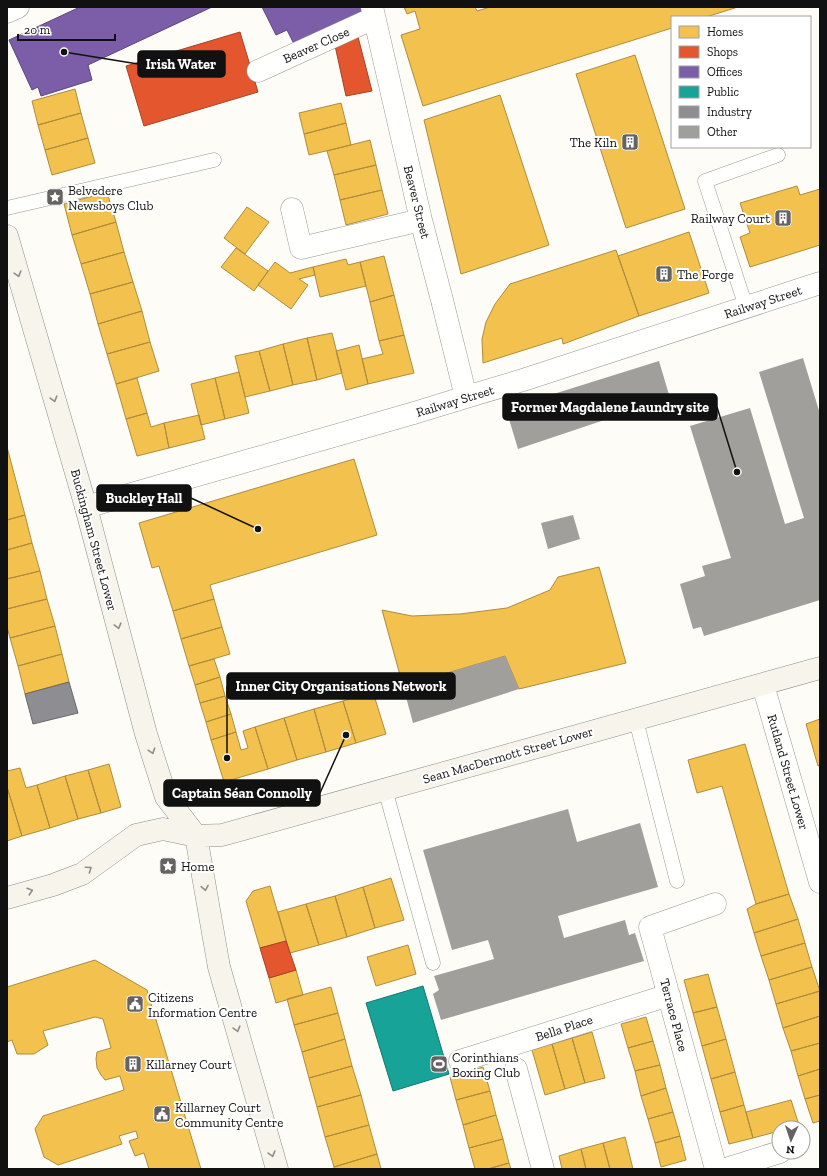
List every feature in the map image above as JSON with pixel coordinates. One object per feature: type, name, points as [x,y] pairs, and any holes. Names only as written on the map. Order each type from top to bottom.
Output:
[{"type":"street","points":[[7,12],[18,7]]},
{"type":"street","name":"Beaver Close","points":[[258,71],[373,13]]},
{"type":"street","name":"Beaver Street","points":[[373,13],[421,220],[466,396]]},
{"type":"street","points":[[292,209],[301,248],[421,220]]},
{"type":"street","name":"Buckingham Street Lower","points":[[7,236],[86,507],[146,734],[166,797],[196,836]]},
{"type":"street","name":"Railway Street","points":[[86,507],[414,413],[466,396],[523,380],[820,283]]},
{"type":"street","name":"Sean MacDermott Street Lower","points":[[7,898],[82,874],[136,835],[163,829],[196,836],[222,835],[820,668]]},
{"type":"street","name":"Rutland Street Lower","points":[[763,685],[820,882]]},
{"type":"street","points":[[196,836],[219,967],[277,1169]]},
{"type":"street","name":"Terrace Place","points":[[715,904],[650,927],[716,1169]]},
{"type":"street","name":"Bella Place","points":[[460,1061],[669,995]]},
{"type":"street","points":[[516,1069],[543,1169]]},
{"type":"street","points":[[726,1169],[771,1155]]},
{"type":"lane","points":[[746,307],[705,181],[778,155]]},
{"type":"lane","points":[[7,208],[214,160]]},
{"type":"lane","points":[[636,720],[677,881]]},
{"type":"lane","points":[[385,789],[432,963]]},
{"type":"building: Homes","points":[[404,7],[475,7],[477,11],[490,7],[738,7],[709,16],[671,16],[671,28],[423,106],[401,35],[420,29],[415,11],[407,14]]},
{"type":"building: Homes","name":"The Kiln","points":[[635,55],[685,209],[626,228],[576,74]]},
{"type":"building: Homes","points":[[75,89],[81,113],[38,125],[32,101]]},
{"type":"building: Homes","points":[[500,95],[549,245],[461,274],[424,120]]},
{"type":"building: Homes","points":[[341,103],[346,123],[304,134],[299,113]]},
{"type":"building: Homes","points":[[81,113],[88,138],[45,150],[38,125]]},
{"type":"building: Homes","points":[[346,123],[351,145],[309,155],[304,134]]},
{"type":"building: Homes","points":[[88,138],[95,163],[52,175],[45,150]]},
{"type":"building: Homes","points":[[370,140],[376,165],[334,175],[327,151]]},
{"type":"building: Homes","points":[[376,165],[382,190],[340,200],[334,175]]},
{"type":"building: Homes","name":"Railway Court","points":[[797,186],[800,195],[820,189],[820,245],[750,267],[740,237],[750,233],[740,203]]},
{"type":"building: Homes","points":[[382,190],[388,214],[346,225],[340,200]]},
{"type":"building: Homes","points":[[107,192],[116,222],[72,235],[64,204]]},
{"type":"building: Homes","points":[[247,207],[269,222],[245,254],[224,238]]},
{"type":"building: Homes","points":[[116,222],[124,252],[81,264],[72,235]]},
{"type":"building: Homes","name":"The Forge","points":[[689,232],[709,293],[639,316],[618,256]]},
{"type":"building: Homes","points":[[236,248],[268,271],[254,291],[221,267]]},
{"type":"building: Homes","points":[[616,250],[639,316],[563,344],[562,338],[483,363],[482,339],[486,322],[495,304],[510,284]]},
{"type":"building: Homes","points":[[124,252],[133,282],[90,294],[81,264]]},
{"type":"building: Homes","points":[[384,256],[394,295],[370,302],[360,262]]},
{"type":"building: Homes","points":[[346,259],[348,265],[360,262],[366,286],[320,297],[313,267]]},
{"type":"building: Homes","points":[[275,262],[290,273],[313,267],[315,275],[299,279],[308,285],[291,309],[258,285]]},
{"type":"building: Homes","points":[[133,282],[142,311],[98,324],[90,294]]},
{"type":"building: Homes","points":[[394,295],[404,335],[379,341],[370,302]]},
{"type":"building: Homes","points":[[142,311],[150,342],[107,354],[98,324]]},
{"type":"building: Homes","points":[[332,333],[342,373],[317,380],[307,338]]},
{"type":"building: Homes","points":[[404,335],[414,373],[368,384],[362,359],[383,354],[379,341]]},
{"type":"building: Homes","points":[[307,338],[317,380],[293,385],[283,344]]},
{"type":"building: Homes","points":[[150,342],[159,371],[116,384],[107,354]]},
{"type":"building: Homes","points":[[283,344],[293,385],[270,391],[259,351]]},
{"type":"building: Homes","points":[[359,345],[368,384],[346,390],[336,351]]},
{"type":"building: Homes","points":[[259,351],[270,391],[245,397],[235,356]]},
{"type":"building: Homes","points":[[239,372],[249,413],[225,419],[215,378]]},
{"type":"building: Homes","points":[[137,378],[147,413],[126,419],[116,384]]},
{"type":"building: Homes","points":[[215,378],[225,419],[201,425],[191,384]]},
{"type":"building: Homes","points":[[147,413],[151,427],[164,423],[169,448],[137,456],[126,419]]},
{"type":"building: Homes","points":[[199,415],[205,439],[169,448],[164,423]]},
{"type":"building: Homes","points":[[7,447],[25,515],[7,520]]},
{"type":"building: Homes","points":[[354,459],[377,535],[210,585],[214,599],[173,611],[159,566],[152,568],[139,523]]},
{"type":"building: Homes","points":[[25,515],[32,543],[7,550],[7,520]]},
{"type":"building: Homes","points":[[32,543],[40,571],[7,579],[7,550]]},
{"type":"building: Homes","points":[[599,567],[626,663],[519,689],[505,656],[403,686],[382,610],[412,616],[460,614],[507,608],[550,590],[558,577]]},
{"type":"building: Homes","points":[[40,571],[47,599],[7,609],[7,579]]},
{"type":"building: Homes","points":[[47,599],[55,626],[10,638],[7,627],[7,609]]},
{"type":"building: Homes","points":[[214,599],[222,627],[181,639],[173,611]]},
{"type":"building: Homes","points":[[55,626],[62,654],[18,666],[10,638]]},
{"type":"building: Homes","points":[[222,627],[230,654],[189,666],[181,639]]},
{"type":"building: Homes","points":[[62,654],[69,682],[25,694],[18,666]]},
{"type":"building: Homes","points":[[214,659],[220,677],[195,685],[189,666]]},
{"type":"building: Homes","points":[[220,677],[225,696],[200,703],[195,685]]},
{"type":"building: Homes","points":[[373,692],[386,734],[356,743],[343,701]]},
{"type":"building: Homes","points":[[225,696],[231,714],[206,722],[200,703]]},
{"type":"building: Homes","points":[[343,701],[356,743],[326,752],[314,709]]},
{"type":"building: Homes","points":[[314,709],[326,752],[297,760],[284,718]]},
{"type":"building: Homes","points":[[231,714],[236,732],[211,740],[206,722]]},
{"type":"building: Homes","points":[[284,718],[297,760],[268,769],[255,727]]},
{"type":"building: Homes","points":[[820,719],[820,765],[818,766],[806,724]]},
{"type":"building: Homes","points":[[255,727],[268,769],[224,782],[211,740],[236,732],[241,750],[248,748],[243,731]]},
{"type":"building: Homes","points":[[745,744],[789,894],[756,904],[722,786],[697,793],[688,760]]},
{"type":"building: Homes","points":[[109,764],[121,807],[101,813],[88,770]]},
{"type":"building: Homes","points":[[20,768],[26,788],[37,785],[50,828],[22,836],[7,787],[7,771]]},
{"type":"building: Homes","points":[[88,770],[101,813],[78,819],[65,776]]},
{"type":"building: Homes","points":[[65,776],[78,819],[50,828],[37,785]]},
{"type":"building: Homes","points":[[7,787],[22,836],[7,841]]},
{"type":"building: Homes","points":[[391,878],[404,920],[375,928],[363,887]]},
{"type":"building: Homes","points":[[270,886],[286,941],[260,948],[246,901],[253,891]]},
{"type":"building: Homes","points":[[363,887],[375,928],[347,937],[335,896]]},
{"type":"building: Homes","points":[[789,894],[798,919],[754,933],[747,909],[756,904]]},
{"type":"building: Homes","points":[[335,896],[347,937],[319,945],[306,904]]},
{"type":"building: Homes","points":[[306,904],[319,945],[290,953],[278,912]]},
{"type":"building: Homes","points":[[798,919],[805,943],[761,956],[754,933]]},
{"type":"building: Homes","points":[[805,943],[812,967],[769,980],[761,956]]},
{"type":"building: Homes","points":[[408,945],[416,974],[376,986],[367,957]]},
{"type":"building: Homes","name":"Killarney Court","points":[[95,960],[147,990],[201,1169],[149,1169],[144,1153],[135,1156],[129,1141],[138,1138],[136,1131],[119,1136],[122,1144],[58,1165],[44,1157],[35,1129],[43,1116],[124,1090],[120,1076],[105,1080],[97,1068],[97,1052],[111,1048],[103,1019],[95,1017],[43,1031],[48,1045],[34,1054],[17,1054],[12,1040],[7,1042],[7,987]]},
{"type":"building: Homes","points":[[812,967],[820,991],[776,1004],[769,980]]},
{"type":"building: Homes","points":[[296,970],[303,995],[276,1003],[269,978]]},
{"type":"building: Homes","points":[[708,974],[717,1007],[693,1013],[684,980]]},
{"type":"building: Homes","points":[[331,987],[338,1013],[294,1025],[287,999]]},
{"type":"building: Homes","points":[[820,991],[820,1016],[783,1028],[776,1004]]},
{"type":"building: Homes","points":[[717,1007],[726,1039],[702,1046],[693,1013]]},
{"type":"building: Homes","points":[[338,1013],[345,1039],[302,1052],[294,1025]]},
{"type":"building: Homes","points":[[820,1016],[820,1043],[791,1051],[783,1028]]},
{"type":"building: Homes","points":[[646,1017],[653,1041],[628,1048],[621,1024]]},
{"type":"building: Homes","points":[[592,1032],[605,1078],[585,1083],[572,1038]]},
{"type":"building: Homes","points":[[572,1038],[585,1083],[565,1089],[552,1044]]},
{"type":"building: Homes","points":[[345,1039],[352,1066],[309,1078],[302,1052]]},
{"type":"building: Homes","points":[[726,1039],[735,1072],[711,1079],[702,1046]]},
{"type":"building: Homes","points":[[653,1041],[660,1065],[635,1071],[628,1048]]},
{"type":"building: Homes","points":[[820,1043],[820,1069],[798,1076],[791,1051]]},
{"type":"building: Homes","points":[[552,1044],[565,1089],[545,1095],[532,1050]]},
{"type":"building: Homes","points":[[660,1065],[666,1088],[641,1096],[635,1071]]},
{"type":"building: Homes","points":[[352,1066],[361,1095],[317,1107],[309,1078]]},
{"type":"building: Homes","points":[[483,1067],[490,1091],[456,1100],[450,1077]]},
{"type":"building: Homes","points":[[820,1069],[820,1095],[805,1099],[798,1076]]},
{"type":"building: Homes","points":[[735,1072],[744,1105],[720,1112],[711,1079]]},
{"type":"building: Homes","points":[[666,1088],[673,1112],[648,1119],[641,1096]]},
{"type":"building: Homes","points":[[490,1091],[496,1115],[463,1125],[456,1100]]},
{"type":"building: Homes","points":[[361,1095],[369,1125],[325,1137],[317,1107]]},
{"type":"building: Homes","points":[[820,1095],[820,1121],[813,1123],[805,1099]]},
{"type":"building: Homes","points":[[791,1100],[797,1120],[771,1120],[771,1133],[753,1138],[746,1112]]},
{"type":"building: Homes","points":[[744,1105],[753,1138],[729,1144],[720,1112]]},
{"type":"building: Homes","points":[[673,1112],[680,1136],[655,1143],[648,1119]]},
{"type":"building: Homes","points":[[496,1115],[503,1139],[469,1148],[463,1125]]},
{"type":"building: Homes","points":[[369,1125],[377,1154],[334,1167],[325,1137]]},
{"type":"building: Homes","points":[[680,1136],[686,1160],[661,1167],[655,1143]]},
{"type":"building: Homes","points":[[625,1137],[633,1169],[610,1169],[603,1143]]},
{"type":"building: Homes","points":[[503,1139],[509,1163],[488,1169],[475,1169],[469,1148]]},
{"type":"building: Homes","points":[[603,1143],[610,1169],[586,1169],[581,1149]]},
{"type":"building: Homes","points":[[581,1149],[586,1169],[562,1169],[559,1156]]},
{"type":"building: Homes","points":[[377,1154],[381,1169],[334,1169],[334,1167]]},
{"type":"building: Homes","points":[[509,1163],[511,1169],[488,1169]]},
{"type":"building: Shops","points":[[240,32],[258,92],[144,126],[126,66]]},
{"type":"building: Shops","points":[[357,33],[372,91],[346,96],[334,41]]},
{"type":"building: Shops","points":[[286,941],[296,970],[269,978],[260,948]]},
{"type":"building: Offices","points":[[80,7],[212,7],[88,65],[92,80],[41,96],[38,87],[32,90],[9,40]]},
{"type":"building: Offices","points":[[262,7],[362,7],[364,11],[294,44],[287,30],[276,35]]},
{"type":"building: Public","points":[[423,986],[449,1074],[393,1091],[366,1003]]},
{"type":"building: Industry","points":[[69,682],[78,713],[33,724],[25,694]]},
{"type":"building: Other","points":[[803,358],[820,414],[820,600],[704,636],[701,627],[693,629],[680,584],[705,576],[702,566],[731,558],[690,426],[750,408],[785,524],[804,518],[759,372]]},
{"type":"building: Other","points":[[659,361],[670,398],[518,449],[506,409]]},
{"type":"building: Other","points":[[573,515],[580,539],[548,549],[541,523]]},
{"type":"building: Other","points":[[505,656],[519,689],[413,723],[403,686]]},
{"type":"building: Other","points":[[568,809],[577,842],[640,823],[658,887],[558,916],[564,938],[625,920],[629,935],[635,933],[644,961],[441,1020],[433,994],[439,990],[434,976],[494,959],[488,940],[452,950],[423,850]]},
{"type":"place","name":"Irish Water","points":[[64,52]]},
{"type":"place","name":"The Kiln","points":[[630,142]]},
{"type":"place","name":"Belvedere Newsboys Club","points":[[55,197]]},
{"type":"place","name":"Railway Court","points":[[783,218]]},
{"type":"place","name":"The Forge","points":[[664,274]]},
{"type":"place","name":"Former Magdalene Laundry site","points":[[737,472]]},
{"type":"place","name":"Buckley Hall","points":[[258,529]]},
{"type":"place","name":"Captain Séan Connolly","points":[[346,735]]},
{"type":"place","name":"Inner City Organisations Network","points":[[227,758]]},
{"type":"place","name":"Home","points":[[168,866]]},
{"type":"place","name":"Citizens Information Centre","points":[[135,1004]]},
{"type":"place","name":"Killarney Court","points":[[133,1064]]},
{"type":"place","name":"Corinthians Boxing Club","points":[[439,1064]]},
{"type":"place","name":"Killarney Court Community Centre","points":[[162,1114]]}]
